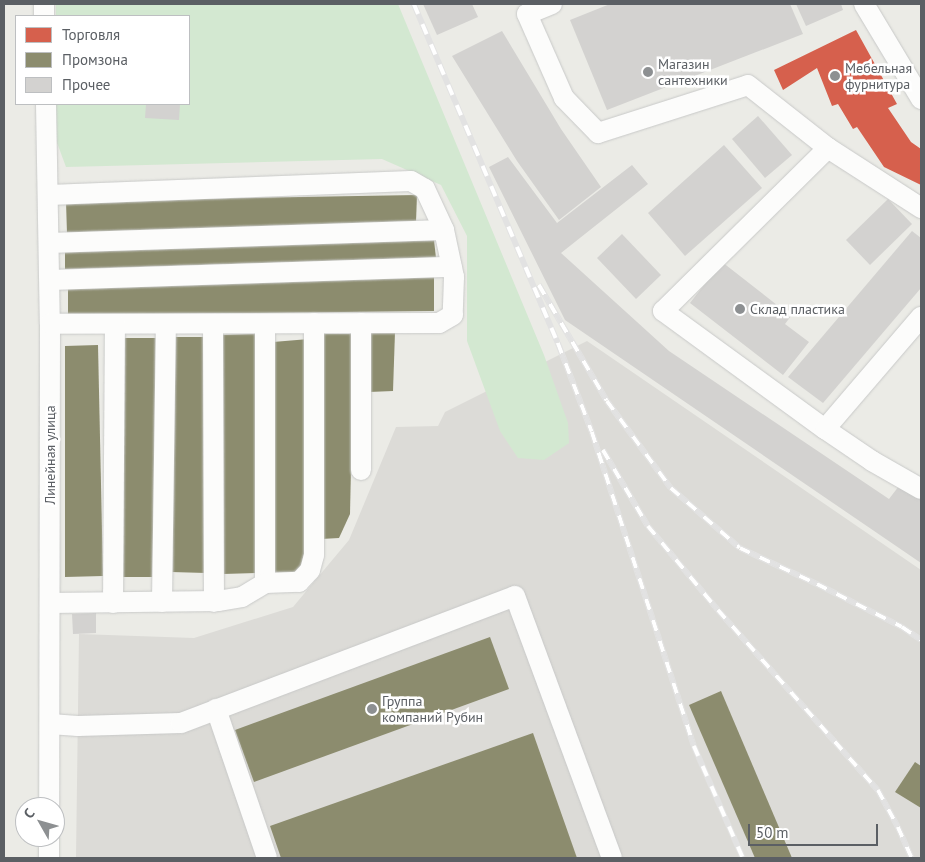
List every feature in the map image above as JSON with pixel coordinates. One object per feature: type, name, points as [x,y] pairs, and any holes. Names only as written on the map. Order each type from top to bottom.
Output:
[{"type":"street","points":[[552,4],[527,14],[564,98],[598,133],[748,86],[828,148],[921,208]]},
{"type":"street","points":[[864,4],[921,99]]},
{"type":"street","name":"Линейная улица","points":[[46,105],[50,280],[49,797]]},
{"type":"street","points":[[828,148],[663,311],[825,429],[872,461],[921,489]]},
{"type":"street","points":[[48,195],[411,181],[425,189],[444,230],[452,267],[453,315],[439,323],[50,324]]},
{"type":"street","points":[[49,243],[444,230]]},
{"type":"street","points":[[50,280],[452,267]]},
{"type":"street","points":[[825,429],[921,317]]},
{"type":"street","points":[[361,323],[361,470]]},
{"type":"street","points":[[113,603],[115,324]]},
{"type":"street","points":[[162,602],[166,324]]},
{"type":"street","points":[[212,324],[214,602]]},
{"type":"street","points":[[265,324],[265,583]]},
{"type":"street","points":[[50,603],[214,602],[242,597],[265,583],[299,582],[310,570],[314,555],[314,324]]},
{"type":"street","points":[[50,724],[78,726],[181,723],[515,596],[612,858]]},
{"type":"street","points":[[216,709],[267,858]]},
{"type":"shaded area","points":[[587,341],[921,570],[921,858],[76,858],[79,634],[194,638],[293,607],[349,540],[396,427],[438,426],[445,412]]},
{"type":"green space","points":[[56,4],[398,4],[544,355],[568,423],[569,443],[544,460],[518,458],[500,431],[467,341],[467,236],[441,185],[382,159],[66,167],[56,140],[56,105],[190,105],[190,15],[56,15]]},
{"type":"building: Торговля","points":[[856,30],[897,104],[888,108],[911,142],[921,149],[921,185],[884,167],[857,127],[853,129],[838,104],[832,106],[817,68],[783,90],[774,70]]},
{"type":"building: Промзона","points":[[417,195],[416,222],[67,234],[66,201]]},
{"type":"building: Промзона","points":[[434,240],[436,258],[65,269],[65,251]]},
{"type":"building: Промзона","points":[[434,275],[434,311],[68,315],[68,286]]},
{"type":"building: Промзона","points":[[371,332],[395,332],[393,391],[369,392]]},
{"type":"building: Промзона","points":[[257,334],[259,573],[223,574],[220,335]]},
{"type":"building: Промзона","points":[[321,334],[354,334],[350,514],[339,538],[321,539]]},
{"type":"building: Промзона","points":[[173,337],[207,337],[206,573],[171,572]]},
{"type":"building: Промзона","points":[[123,338],[157,338],[154,577],[120,577]]},
{"type":"building: Промзона","points":[[309,339],[307,563],[295,574],[272,574],[273,342]]},
{"type":"building: Промзона","points":[[98,345],[103,576],[65,577],[65,346]]},
{"type":"building: Промзона","name":"Группа компаний Рубин","points":[[490,637],[509,689],[254,782],[235,730]]},
{"type":"building: Промзона","points":[[721,691],[792,858],[755,858],[689,705]]},
{"type":"building: Промзона","points":[[533,733],[577,858],[281,858],[270,826]]},
{"type":"building: Промзона","points":[[915,762],[921,766],[921,808],[895,792]]},
{"type":"building: Прочее","points":[[423,4],[472,4],[478,17],[437,35]]},
{"type":"building: Прочее","name":"Магазин сантехники","points":[[610,4],[790,4],[803,34],[607,110],[570,20]]},
{"type":"building: Прочее","points":[[796,4],[841,4],[843,10],[806,26]]},
{"type":"building: Прочее","points":[[502,31],[561,129],[601,187],[559,220],[517,161],[452,56]]},
{"type":"building: Прочее","points":[[146,105],[180,105],[179,120],[145,118]]},
{"type":"building: Прочее","points":[[758,116],[792,155],[765,178],[732,139]]},
{"type":"building: Прочее","points":[[724,145],[762,188],[685,256],[648,213]]},
{"type":"building: Прочее","points":[[508,157],[557,223],[632,165],[648,184],[561,253],[669,351],[889,499],[902,482],[921,494],[921,563],[565,320],[489,167]]},
{"type":"building: Прочее","points":[[888,199],[912,224],[870,265],[846,240]]},
{"type":"building: Прочее","points":[[912,231],[921,238],[921,288],[823,403],[788,377]]},
{"type":"building: Прочее","points":[[622,234],[661,275],[636,299],[597,258]]},
{"type":"building: Прочее","name":"Склад пластика","points":[[722,262],[791,316],[785,324],[809,342],[783,375],[690,303]]},
{"type":"building: Прочее","points":[[96,613],[96,633],[73,634],[72,614]]},
{"type":"railway","points":[[414,4],[558,343],[592,432],[694,746],[743,858]]},
{"type":"railway","points":[[539,285],[607,401],[671,488],[740,548],[902,627],[921,640]]},
{"type":"railway","points":[[603,450],[648,526],[718,610],[878,790],[912,858]]},
{"type":"place","name":"Магазин сантехники","points":[[648,72]]},
{"type":"place","name":"Мебельная фурнитура","points":[[835,76]]},
{"type":"place","name":"Склад пластика","points":[[740,309]]},
{"type":"place","name":"Группа компаний Рубин","points":[[372,709]]}]
